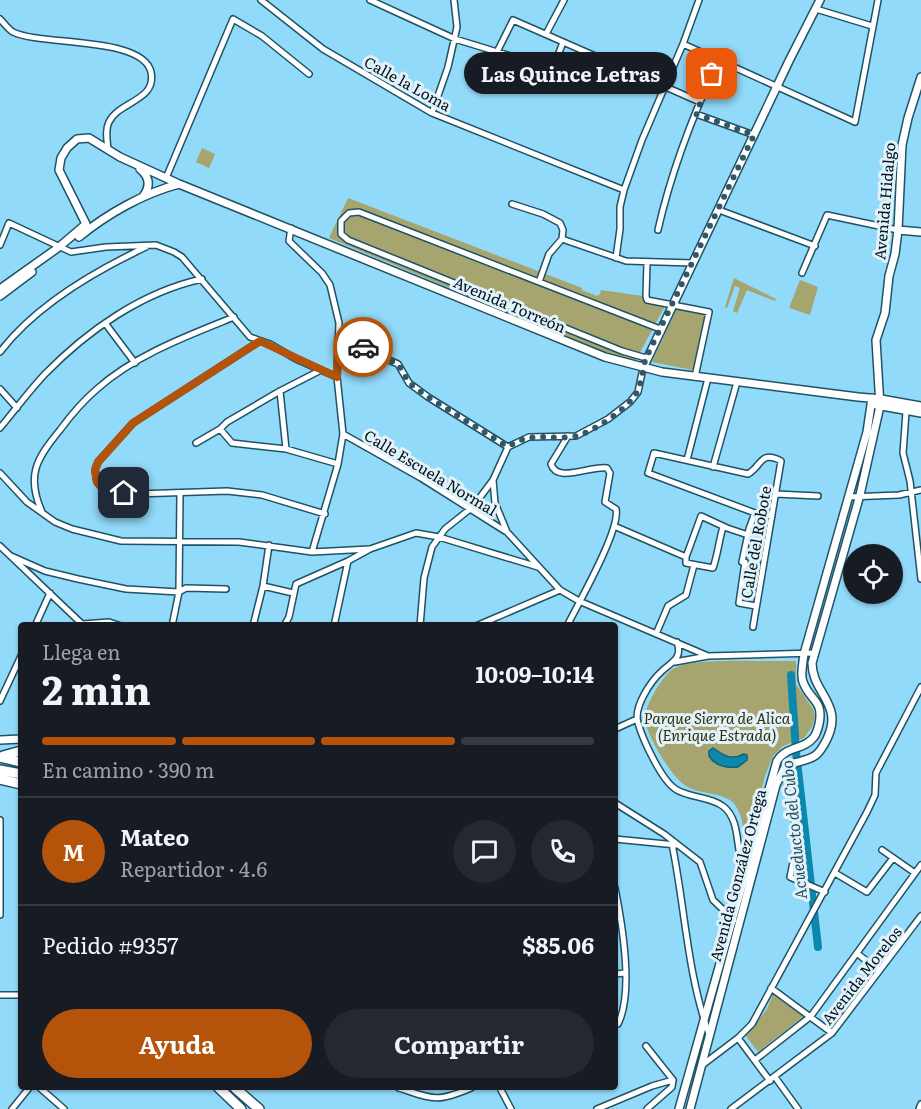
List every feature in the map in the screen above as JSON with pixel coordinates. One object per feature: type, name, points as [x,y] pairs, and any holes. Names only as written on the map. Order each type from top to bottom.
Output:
[{"type":"main road","points":[[0,757],[18,751]]},
{"type":"main road","points":[[0,757],[18,761]]},
{"type":"main road","points":[[0,770],[18,773]]},
{"type":"main road","points":[[0,779],[18,783]]},
{"type":"main road","points":[[221,1090],[241,1109]]},
{"type":"main road","points":[[237,1090],[260,1109]]},
{"type":"street","name":"Calle la Loma","points":[[261,0],[323,49],[432,113],[624,190]]},
{"type":"street","points":[[370,0],[455,39],[553,69],[563,42]]},
{"type":"street","points":[[432,113],[458,27],[454,0]]},
{"type":"street","points":[[546,34],[564,0]]},
{"type":"street","points":[[616,258],[620,207],[624,190],[642,140],[667,86],[699,0]]},
{"type":"street","points":[[420,622],[427,561],[432,547],[445,529],[470,509],[493,480],[508,447],[529,437],[576,436],[618,413],[638,392],[646,358],[674,305],[820,0]]},
{"type":"street","points":[[683,44],[855,122],[878,0]]},
{"type":"street","points":[[816,9],[872,26]]},
{"type":"street","points":[[0,19],[3,25],[15,33],[78,44],[109,46],[135,55],[147,64],[151,73],[151,84],[135,102],[112,117],[106,133],[108,149]]},
{"type":"street","points":[[133,203],[166,178],[233,19],[262,36],[309,74]]},
{"type":"street","points":[[497,52],[513,20],[700,102]]},
{"type":"street","points":[[658,230],[668,189],[700,102],[718,61]]},
{"type":"street","name":"Avenida Hidalgo","points":[[880,402],[876,340],[885,313],[898,230],[902,145],[921,77]]},
{"type":"street","points":[[696,114],[754,135]]},
{"type":"street","name":"Avenida Torreón","points":[[61,248],[86,224],[85,218],[60,176],[59,164],[67,148],[77,139],[89,138],[135,164],[179,184],[582,349],[643,368],[858,397],[880,402]]},
{"type":"street","points":[[135,164],[148,179],[148,189],[144,195]]},
{"type":"street","points":[[0,289],[90,228],[161,189],[179,184]]},
{"type":"street","points":[[512,204],[543,214],[560,223],[563,230],[562,239],[549,254],[539,282]]},
{"type":"street","points":[[718,210],[814,246]]},
{"type":"street","points":[[646,358],[622,351],[348,240],[341,234],[341,221],[349,213],[359,212],[660,329]]},
{"type":"street","points":[[802,273],[827,215],[898,230],[921,232]]},
{"type":"street","points":[[0,245],[9,224],[71,252],[106,247],[150,245],[163,247],[182,257],[250,337],[270,344],[337,377]]},
{"type":"street","points":[[291,228],[289,241],[322,273],[330,285],[339,323],[337,377],[342,434],[338,464],[312,552]]},
{"type":"street","points":[[562,239],[626,261],[693,263]]},
{"type":"street","points":[[0,352],[22,328],[89,275],[150,245]]},
{"type":"street","points":[[0,296],[61,248]]},
{"type":"street","points":[[647,262],[647,300],[707,311],[710,314],[695,376]]},
{"type":"street","points":[[0,428],[32,388],[65,355],[105,322],[168,289],[202,279]]},
{"type":"street","points":[[42,513],[35,496],[33,483],[36,468],[44,451],[68,419],[98,388],[135,363],[187,336],[234,317]]},
{"type":"street","points":[[105,322],[135,363]]},
{"type":"street","points":[[338,338],[398,364],[409,383],[508,447]]},
{"type":"street","points":[[260,341],[133,423],[96,465],[97,482],[102,488],[112,492],[227,491],[262,495],[325,514]]},
{"type":"street","points":[[196,443],[280,391],[321,370]]},
{"type":"street","points":[[687,460],[708,378]]},
{"type":"street","points":[[737,382],[713,467],[654,453],[648,473],[755,513],[772,516]]},
{"type":"street","points":[[0,389],[16,408]]},
{"type":"street","points":[[280,391],[286,449]]},
{"type":"street","name":"Avenida González Ortega","points":[[690,1109],[777,761],[782,753],[802,747],[810,741],[818,729],[820,708],[802,679],[804,654],[867,432],[872,401]]},
{"type":"street","points":[[880,402],[921,406]]},
{"type":"street","points":[[880,402],[906,412],[921,413]]},
{"type":"street","points":[[825,892],[790,877],[796,848],[789,764],[818,754],[831,728],[831,710],[812,669],[814,653],[860,495],[880,402]]},
{"type":"street","points":[[906,412],[903,453],[918,521],[921,579]]},
{"type":"street","points":[[220,429],[232,443],[286,449],[338,464]]},
{"type":"street","name":"Calle Escuela Normal","points":[[342,434],[422,478],[507,532]]},
{"type":"street","points":[[568,436],[551,464],[552,470],[558,474],[567,474],[600,467],[607,468],[610,473],[604,500],[606,504],[616,509],[618,515],[569,622]]},
{"type":"street","name":"Calle del Robote","points":[[713,467],[748,474],[763,459],[770,456],[782,461],[753,627]]},
{"type":"street","points":[[0,473],[27,502],[42,513],[72,529],[121,542],[239,542],[312,552],[370,549]]},
{"type":"street","points":[[493,480],[495,503],[507,532],[560,590],[579,601],[708,656]]},
{"type":"street","points":[[849,497],[898,495],[921,490]]},
{"type":"street","points":[[173,622],[179,592],[180,493]]},
{"type":"street","points":[[776,494],[818,496]]},
{"type":"street","points":[[755,513],[742,562],[745,562],[739,603],[756,606]]},
{"type":"street","points":[[723,527],[721,543],[713,568],[686,563],[686,557],[701,516],[723,527],[748,535]]},
{"type":"street","points":[[614,526],[686,557]]},
{"type":"street","points":[[286,622],[296,584],[370,549],[416,534],[439,537],[538,567]]},
{"type":"street","points":[[254,622],[263,586],[269,545]]},
{"type":"street","points":[[0,546],[79,622]]},
{"type":"street","points":[[11,556],[45,571],[126,589],[179,592],[186,588],[226,589]]},
{"type":"street","points":[[335,622],[348,561]]},
{"type":"street","points":[[656,633],[668,606],[686,595],[694,565]]},
{"type":"street","points":[[263,586],[293,593]]},
{"type":"street","points":[[485,622],[560,590]]},
{"type":"street","points":[[37,622],[50,593]]},
{"type":"street","points":[[675,662],[679,649],[676,642]]},
{"type":"street","points":[[751,861],[741,859],[735,824],[725,808],[676,790],[668,783],[637,719],[641,699],[662,671],[675,662],[708,656],[814,653]]},
{"type":"street","points":[[0,701],[18,662]]},
{"type":"street","points":[[701,1066],[738,1038],[752,1024],[825,892],[875,795],[876,773],[921,687]]},
{"type":"street","points":[[618,728],[637,719]]},
{"type":"street","points":[[0,740],[18,739]]},
{"type":"street","name":"Avenida González Ortega","points":[[751,861],[780,773],[789,764]]},
{"type":"street","points":[[618,805],[664,834],[675,845],[700,862],[713,900],[736,920]]},
{"type":"street","points":[[0,820],[0,915]]},
{"type":"street","points":[[618,839],[675,845]]},
{"type":"street","points":[[675,845],[691,964],[704,1020],[710,1035]]},
{"type":"street","points":[[882,850],[915,873]]},
{"type":"street","points":[[835,873],[867,892],[893,858]]},
{"type":"street","points":[[754,1060],[811,1016],[921,865]]},
{"type":"street","points":[[618,902],[625,973],[624,1013],[618,1024]]},
{"type":"street","name":"Avenida Morelos","points":[[731,1109],[832,1033],[919,923],[921,916]]},
{"type":"street","name":"Avenida González Ortega","points":[[679,1109],[736,920]]},
{"type":"street","points":[[858,954],[879,971]]},
{"type":"street","points":[[618,974],[625,973]]},
{"type":"street","points":[[771,988],[832,1033]]},
{"type":"street","points":[[0,995],[18,995]]},
{"type":"street","points":[[738,1038],[754,1060],[798,1109]]},
{"type":"street","points":[[646,1046],[673,1080],[672,1087],[647,1109]]},
{"type":"street","points":[[597,1109],[652,1086],[673,1080]]},
{"type":"street","points":[[12,1109],[27,1090]]},
{"type":"street","points":[[42,1090],[64,1109]]},
{"type":"street","points":[[406,1090],[436,1099],[466,1090]]},
{"type":"street","points":[[501,1090],[511,1109]]},
{"type":"street","points":[[919,1109],[921,1104]]},
{"type":"green space","points":[[202,148],[215,154],[209,168],[196,162]]},
{"type":"green space","points":[[348,198],[582,288],[597,296],[601,290],[643,296],[645,302],[665,306],[636,360],[626,361],[329,238]]},
{"type":"green space","points":[[734,278],[776,299],[775,301],[747,290],[737,313],[733,311],[740,288],[735,286],[727,308],[725,307]]},
{"type":"green space","points":[[800,280],[818,287],[810,315],[789,308]]},
{"type":"green space","points":[[677,308],[704,313],[705,316],[693,370],[652,362]]},
{"type":"green space","name":"Parque Sierra de Alica (Enrique Estrada)","points":[[796,661],[796,684],[813,709],[815,716],[812,727],[804,738],[783,746],[773,756],[765,776],[746,847],[738,809],[725,797],[691,789],[680,782],[655,746],[645,715],[654,692],[664,678],[680,666],[702,662]]},
{"type":"green space","points":[[773,994],[804,1016],[758,1052],[746,1036],[767,1009]]},
{"type":"water","points":[[713,748],[731,757],[747,755],[747,760],[738,767],[722,766],[709,756],[709,751]]},
{"type":"waterway","name":"Acueducto del Cubo","points":[[791,675],[796,752],[818,947]]},
{"type":"way so far","points":[[363,347],[398,364],[409,383],[508,447],[529,437],[576,436],[618,413],[638,392],[646,358],[674,305],[754,135],[696,114],[712,74]]},
{"type":"place","name":"Las Quince Letras","points":[[712,74]]},
{"type":"route","points":[[124,493],[102,488],[95,477],[98,462],[133,423],[260,341],[337,377],[338,338],[363,347]]}]
